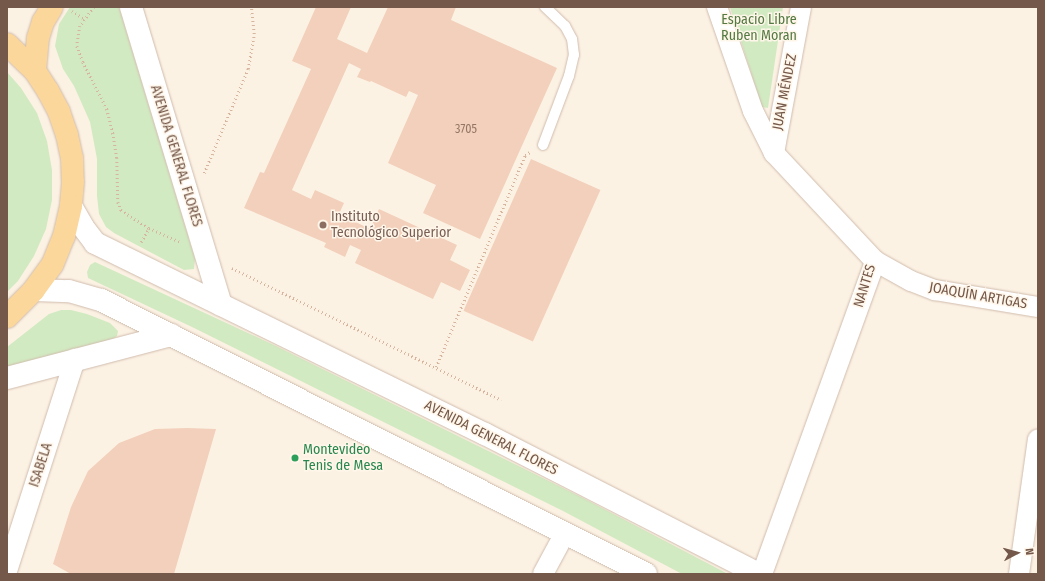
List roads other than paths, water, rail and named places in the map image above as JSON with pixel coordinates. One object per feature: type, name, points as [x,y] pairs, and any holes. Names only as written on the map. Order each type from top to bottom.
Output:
[{"type":"main road","name":"AVENIDA GENERAL FLORES","points":[[131,7],[221,304]]},
{"type":"main road","points":[[35,71],[38,38],[42,22],[61,8]]},
{"type":"main road","points":[[7,44],[35,71],[56,105],[67,135],[72,158],[73,182],[71,206],[64,236],[52,265],[34,290],[7,317]]},
{"type":"main road","name":"AVENIDA GENERAL FLORES","points":[[71,206],[82,227],[95,243],[485,434],[760,574]]},
{"type":"main road","points":[[34,290],[69,291],[102,300],[646,574]]},
{"type":"main road","points":[[7,378],[171,335]]},
{"type":"street","name":"NANTES","points":[[717,7],[753,111],[774,153],[876,261],[760,574]]},
{"type":"street","name":"JUAN MÉNDEZ","points":[[774,153],[801,7]]},
{"type":"street","name":"JOAQUÍN ARTIGAS","points":[[876,261],[911,281],[935,290],[1038,307]]},
{"type":"street","name":"ISABELA","points":[[7,571],[75,359]]},
{"type":"street","points":[[1019,574],[1038,439]]},
{"type":"street","points":[[543,574],[565,533]]},
{"type":"lane","points":[[543,145],[569,76],[574,54],[572,39],[565,26],[545,7]]},
{"type":"place","name":"Instituto Tecnológico Superior","points":[[323,225]]},
{"type":"place","name":"Montevideo Tenis de Mesa","points":[[295,458]]},
{"type":"park label","name":"Espacio Libre Ruben Moran","points":[[759,28]]}]
